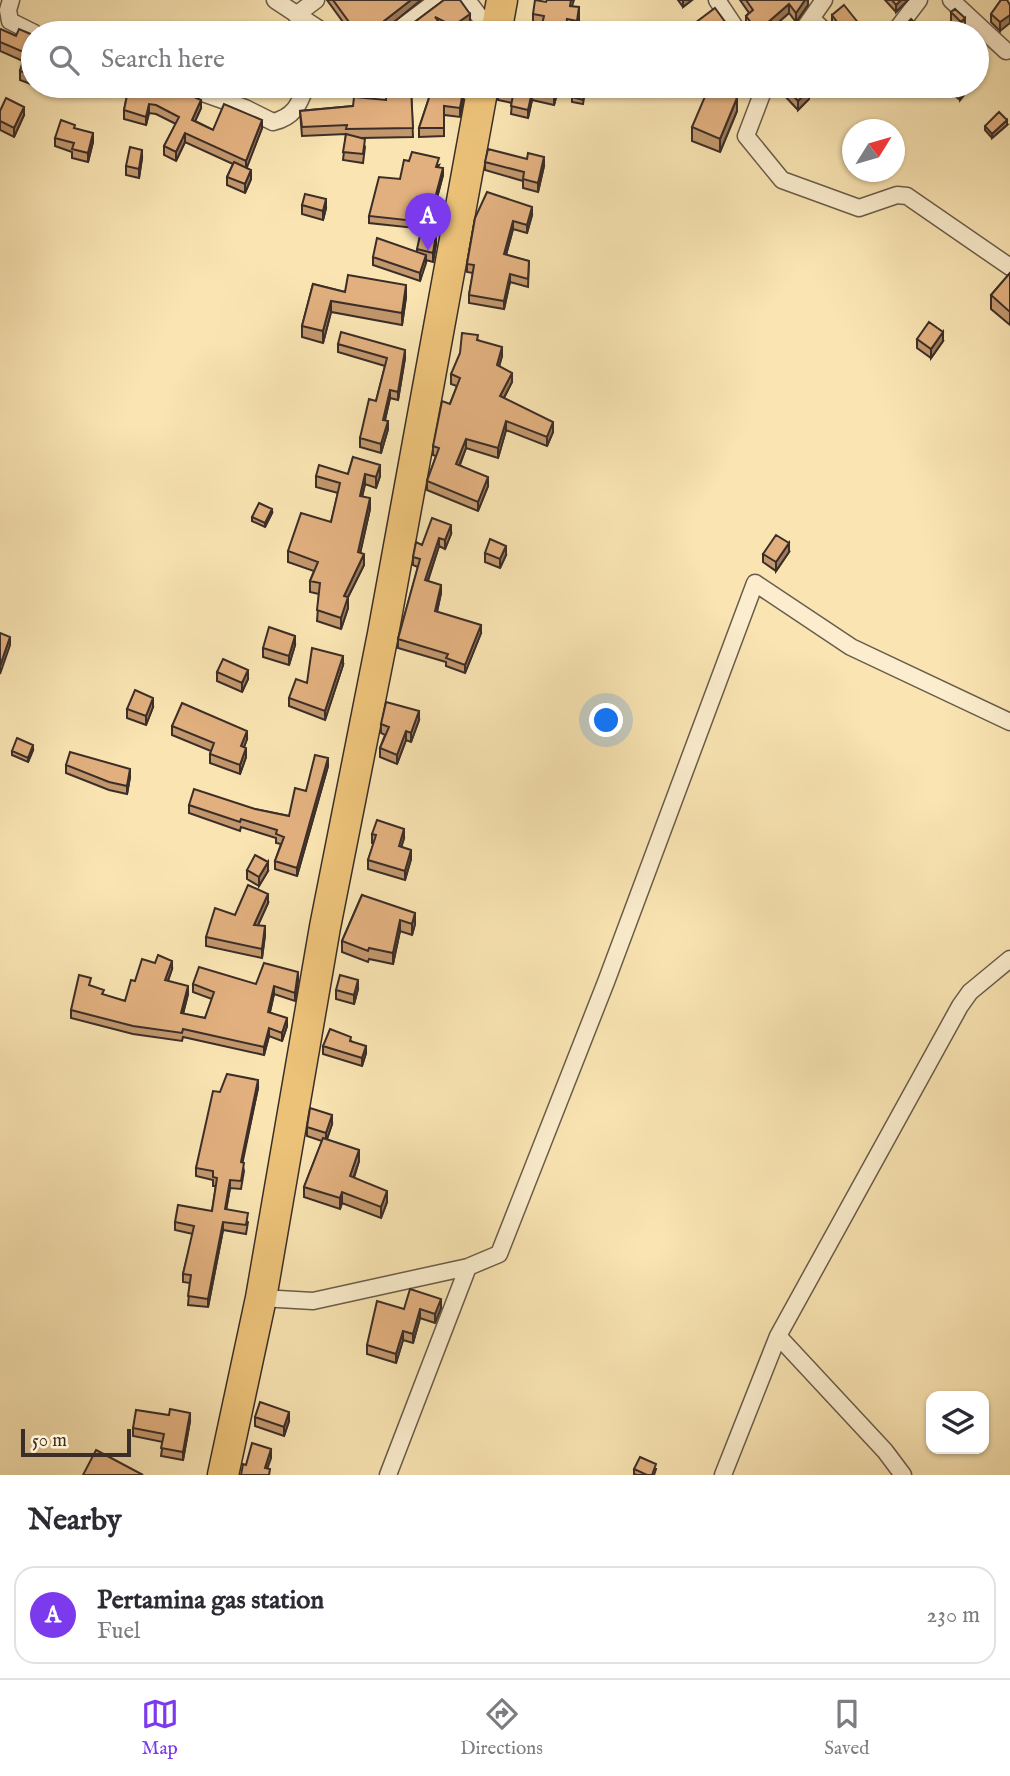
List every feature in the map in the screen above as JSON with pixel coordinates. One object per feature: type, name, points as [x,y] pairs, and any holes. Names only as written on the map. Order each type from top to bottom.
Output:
[{"type":"highway","points":[[497,21],[502,0]]},
{"type":"highway","points":[[223,1475],[261,1298],[325,927],[383,634],[480,98]]},
{"type":"street","points":[[11,0],[8,10],[10,21],[21,26]]},
{"type":"street","points":[[275,0],[305,21]]},
{"type":"street","points":[[296,15],[316,0]]},
{"type":"street","points":[[410,21],[438,0]]},
{"type":"street","points":[[467,0],[484,21]]},
{"type":"street","points":[[717,0],[731,21]]},
{"type":"street","points":[[812,19],[824,0]]},
{"type":"street","points":[[903,21],[919,0]]},
{"type":"street","points":[[951,0],[974,21]]},
{"type":"street","points":[[989,35],[1006,51]]},
{"type":"street","points":[[213,98],[274,122],[291,115],[302,98]]},
{"type":"street","points":[[760,98],[746,136],[782,180],[859,208],[897,195],[907,196],[1010,267]]},
{"type":"street","points":[[261,1298],[313,1301],[468,1267],[495,1257],[502,1249],[606,982],[755,583],[851,647],[1010,722]]},
{"type":"street","points":[[723,1475],[778,1336],[960,1006],[970,992],[1010,959]]},
{"type":"street","points":[[388,1475],[468,1267]]},
{"type":"street","points":[[778,1336],[886,1451],[903,1475]]},
{"type":"building","points":[[333,0],[411,0],[384,21],[348,21]]},
{"type":"building","points":[[444,0],[460,0],[470,14],[460,21],[443,21],[435,17],[438,21],[416,21]]},
{"type":"building","points":[[535,0],[571,0],[570,6],[579,7],[577,21],[543,21],[544,16],[533,14]]},
{"type":"building","points":[[746,0],[805,0],[796,13],[789,4],[769,21],[750,21],[746,16],[753,10]]},
{"type":"building","points":[[1001,0],[1007,0],[1010,5],[1010,15],[1000,22],[991,14]]},
{"type":"building","points":[[844,5],[857,21],[836,21],[832,15]]},
{"type":"building","points":[[715,8],[725,21],[698,21]]},
{"type":"building","points":[[955,9],[965,18],[960,21],[951,12]]},
{"type":"building","points":[[0,29],[16,36],[21,30],[21,51],[0,42]]},
{"type":"building","points":[[6,98],[24,107],[14,128],[0,121],[0,111]]},
{"type":"building","points":[[126,98],[197,98],[201,100],[192,120],[213,130],[224,104],[262,120],[246,161],[185,133],[176,152],[164,146],[179,117],[149,104],[146,117],[124,110]]},
{"type":"building","points":[[354,98],[412,98],[413,128],[346,129],[347,125],[302,127],[300,111],[353,106]]},
{"type":"building","points":[[429,98],[462,98],[460,108],[444,106],[444,128],[419,128]]},
{"type":"building","points":[[512,98],[531,98],[528,110],[511,106]]},
{"type":"building","points":[[704,98],[737,98],[720,139],[692,127]]},
{"type":"building","points":[[999,112],[1007,120],[992,134],[985,126]]},
{"type":"building","points":[[61,120],[75,125],[74,128],[93,133],[88,153],[72,149],[74,143],[55,138]]},
{"type":"building","points":[[346,134],[365,139],[363,154],[343,152]]},
{"type":"building","points":[[130,147],[142,150],[139,169],[126,166]]},
{"type":"building","points":[[488,149],[527,159],[528,153],[544,157],[538,183],[523,179],[524,172],[485,162]]},
{"type":"building","points":[[412,152],[439,158],[436,167],[443,168],[434,202],[417,197],[415,221],[369,216],[379,177],[400,179],[404,160],[409,161]]},
{"type":"building","points":[[234,162],[251,170],[245,184],[227,177]]},
{"type":"building","points":[[487,192],[532,207],[527,225],[513,221],[504,254],[529,261],[528,279],[510,274],[504,301],[469,295],[474,265],[467,264],[475,218]]},
{"type":"building","points":[[305,194],[326,199],[323,211],[302,205]]},
{"type":"building","points":[[421,231],[436,235],[433,253],[417,249]]},
{"type":"building","points":[[377,238],[426,255],[420,273],[373,257]]},
{"type":"building","points":[[1010,273],[1010,312],[991,295]]},
{"type":"building","points":[[348,275],[406,285],[402,313],[331,301],[323,331],[302,326],[313,284],[345,292]]},
{"type":"building","points":[[929,322],[943,332],[931,349],[917,339]]},
{"type":"building","points":[[341,332],[405,350],[398,392],[390,390],[383,420],[388,421],[381,444],[360,438],[369,399],[376,401],[387,358],[338,344]]},
{"type":"building","points":[[462,333],[478,335],[477,340],[502,347],[497,365],[512,373],[500,396],[553,422],[547,437],[506,421],[498,448],[466,439],[456,464],[488,477],[478,502],[427,481],[439,448],[433,446],[442,401],[450,404],[460,378],[451,374],[460,353]]},
{"type":"building","points":[[353,457],[380,465],[376,477],[365,474],[360,496],[370,498],[358,552],[364,554],[344,596],[348,597],[341,618],[317,610],[320,583],[310,581],[318,562],[288,551],[301,513],[331,522],[340,483],[316,476],[319,465],[348,474]]},
{"type":"building","points":[[259,503],[272,509],[265,523],[252,517]]},
{"type":"building","points":[[432,518],[451,525],[445,540],[439,538],[425,580],[441,585],[435,611],[481,625],[465,665],[446,658],[448,654],[398,639],[420,559],[413,557],[416,542],[422,545]]},
{"type":"building","points":[[776,535],[789,543],[776,562],[763,554]]},
{"type":"building","points":[[490,539],[506,546],[500,559],[485,553]]},
{"type":"building","points":[[269,627],[295,636],[289,656],[263,648]]},
{"type":"building","points":[[0,633],[10,637],[0,666]]},
{"type":"building","points":[[312,648],[343,656],[325,711],[289,698],[296,679],[307,683]]},
{"type":"building","points":[[223,659],[248,670],[242,683],[217,672]]},
{"type":"building","points":[[135,690],[153,698],[146,716],[127,709]]},
{"type":"building","points":[[386,702],[419,711],[411,733],[406,731],[397,755],[380,748],[389,727],[381,724]]},
{"type":"building","points":[[182,703],[247,731],[241,746],[246,748],[240,765],[210,754],[214,743],[172,726]]},
{"type":"building","points":[[17,738],[33,745],[28,758],[12,751]]},
{"type":"building","points":[[70,752],[130,769],[127,786],[66,765]]},
{"type":"building","points":[[315,755],[328,758],[297,868],[275,861],[284,837],[276,834],[277,830],[241,819],[240,822],[189,805],[194,789],[255,809],[289,816],[295,788],[306,791]]},
{"type":"building","points":[[377,820],[404,829],[399,846],[411,850],[405,871],[368,860],[376,835],[372,834]]},
{"type":"building","points":[[255,855],[268,862],[259,877],[247,870]]},
{"type":"building","points":[[248,885],[268,894],[254,925],[265,926],[262,949],[206,937],[215,908],[235,915]]},
{"type":"building","points":[[362,895],[415,913],[412,924],[400,920],[393,953],[369,948],[368,951],[342,941]]},
{"type":"building","points":[[158,955],[172,961],[165,980],[188,986],[181,1013],[205,1018],[214,992],[193,984],[199,967],[256,984],[264,963],[298,972],[295,993],[274,986],[268,1012],[287,1018],[282,1033],[269,1028],[264,1047],[183,1029],[182,1033],[133,1026],[71,1010],[79,975],[91,978],[89,985],[104,990],[102,994],[125,1001],[131,980],[135,981],[142,959],[155,963]]},
{"type":"building","points":[[340,975],[358,980],[354,995],[336,990]]},
{"type":"building","points":[[330,1029],[351,1037],[350,1041],[366,1046],[362,1058],[323,1046]]},
{"type":"building","points":[[227,1074],[258,1080],[241,1162],[244,1163],[241,1181],[230,1180],[225,1209],[248,1213],[246,1225],[223,1222],[208,1299],[188,1296],[191,1275],[183,1274],[194,1226],[175,1222],[178,1205],[212,1211],[217,1178],[213,1177],[213,1171],[196,1168],[213,1091],[220,1092]]},
{"type":"building","points":[[310,1108],[332,1115],[326,1133],[307,1127]]},
{"type":"building","points":[[323,1138],[359,1150],[350,1176],[387,1191],[381,1207],[342,1192],[340,1198],[304,1187]]},
{"type":"building","points":[[410,1289],[441,1299],[435,1314],[420,1309],[413,1334],[403,1331],[396,1354],[367,1345],[377,1301],[404,1309]]},
{"type":"building","points":[[260,1402],[289,1412],[284,1427],[255,1417]]},
{"type":"building","points":[[170,1409],[190,1413],[183,1452],[161,1448],[164,1434],[133,1428],[136,1410],[169,1415]]},
{"type":"building","points":[[252,1443],[271,1449],[265,1468],[270,1469],[269,1475],[241,1475]]},
{"type":"building","points":[[96,1450],[143,1475],[83,1475]]},
{"type":"building","points":[[640,1457],[656,1464],[652,1475],[634,1469]]},
{"type":"place","name":"Pertamina gas station","points":[[428,251]]}]
